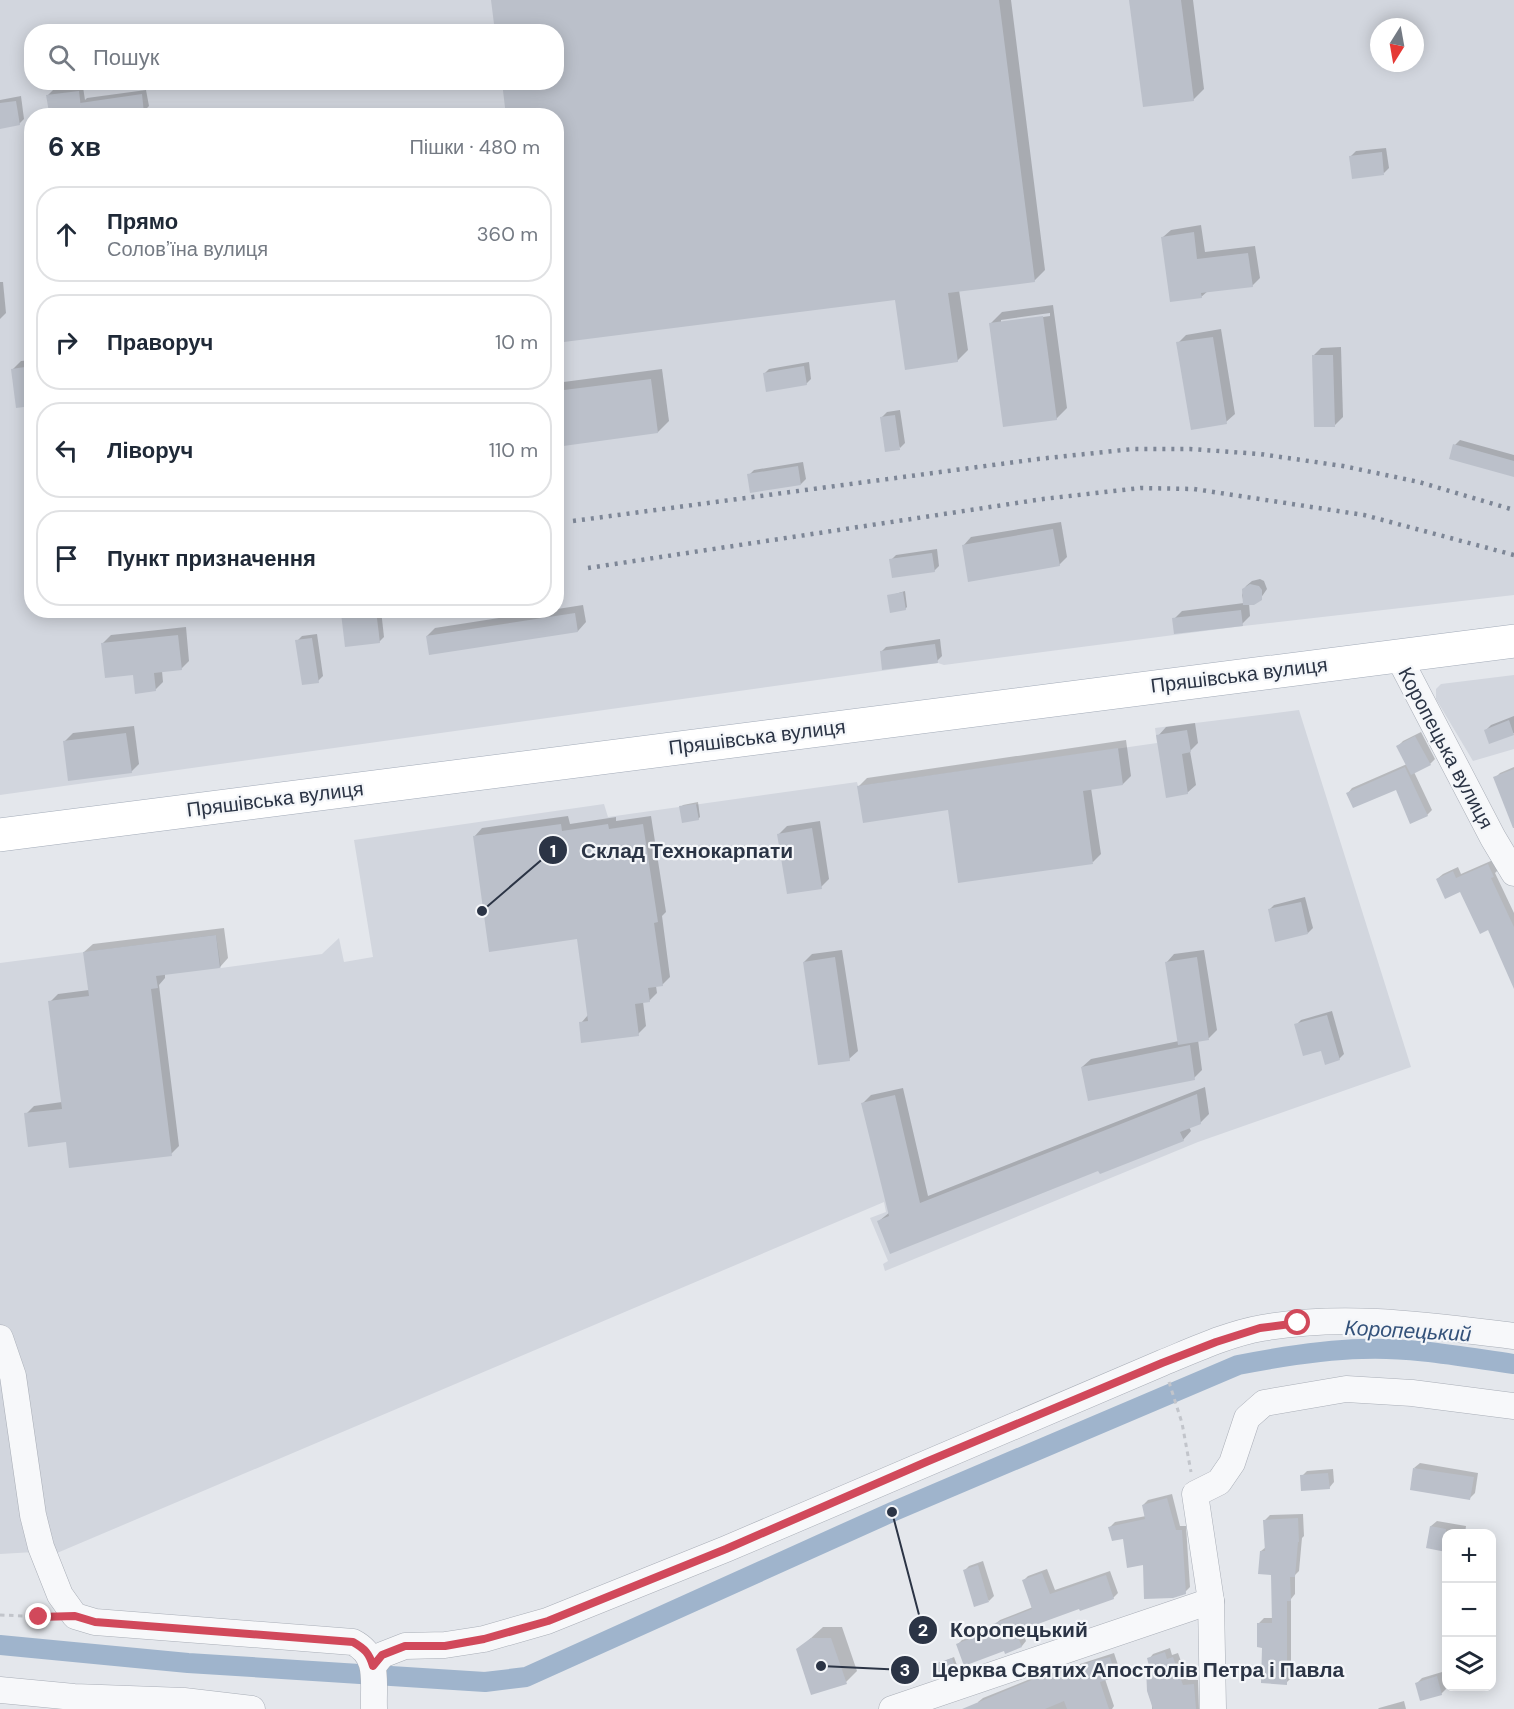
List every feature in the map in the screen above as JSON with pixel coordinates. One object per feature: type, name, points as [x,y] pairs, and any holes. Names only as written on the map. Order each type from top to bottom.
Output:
[{"type":"main road","name":"Пряшівська вулиця","points":[[0,835],[1397,654],[1514,641]]},
{"type":"street","name":"Коропецька вулиця","points":[[1397,654],[1514,873]]},
{"type":"street","points":[[373,1696],[382,1655],[405,1646],[445,1646],[484,1639],[548,1621],[726,1549],[1162,1363],[1260,1328],[1298,1323],[1347,1321],[1410,1324],[1514,1336]]},
{"type":"street","points":[[0,1338],[13,1376],[33,1515],[41,1546],[60,1595],[75,1616],[95,1622],[353,1642],[369,1654],[373,1696]]},
{"type":"street","points":[[1213,1709],[1211,1601],[1195,1494],[1219,1482],[1232,1463],[1247,1418],[1264,1403],[1346,1389],[1412,1393],[1514,1406]]},
{"type":"street","points":[[892,1709],[1211,1601]]},
{"type":"street","points":[[0,1690],[184,1701],[252,1709]]},
{"type":"path","points":[[1168,1380],[1178,1411],[1195,1494]]},
{"type":"path","points":[[0,1615],[75,1616]]},
{"type":"shaded area","points":[[0,0],[1514,0],[1514,595],[1243,626],[944,665],[938,663],[0,795]]},
{"type":"shaded area","points":[[1514,675],[1514,749],[1473,761],[1436,699],[1436,689],[1441,684]]},
{"type":"shaded area","points":[[1299,710],[1411,1067],[1198,1142],[885,1271],[883,1264],[888,1261],[870,1218],[886,1212],[884,1202],[57,1553],[51,1551],[0,1554],[0,963],[216,935],[221,968],[322,954],[339,938],[344,962],[373,957],[354,840],[604,804],[608,817],[857,782],[858,786],[1157,743],[1155,728]]},
{"type":"building","points":[[491,0],[999,0],[1035,282],[948,293],[958,362],[905,370],[895,300],[564,342],[564,108],[505,108],[503,90],[564,90],[564,24],[494,24]]},
{"type":"building","points":[[1129,0],[1181,0],[1194,101],[1143,107]]},
{"type":"building","points":[[79,91],[81,108],[48,108],[46,95]]},
{"type":"building","points":[[142,94],[143,108],[81,108],[80,103]]},
{"type":"building","points":[[16,101],[20,125],[0,129],[0,103]]},
{"type":"building","points":[[1382,152],[1384,175],[1352,179],[1349,156]]},
{"type":"building","points":[[1194,232],[1197,259],[1248,253],[1253,287],[1201,293],[1202,298],[1170,302],[1161,237]]},
{"type":"building","points":[[1043,316],[1057,420],[1003,427],[989,323]]},
{"type":"building","points":[[1213,337],[1227,424],[1191,430],[1176,342]]},
{"type":"building","points":[[1312,355],[1333,355],[1335,427],[1314,427]]},
{"type":"building","points":[[804,366],[807,385],[766,392],[763,373]]},
{"type":"building","points":[[24,367],[24,407],[16,408],[11,369]]},
{"type":"building","points":[[651,379],[658,433],[564,446],[564,390]]},
{"type":"building","points":[[895,415],[900,450],[885,452],[880,417]]},
{"type":"building","points":[[1453,444],[1514,461],[1514,477],[1449,459]]},
{"type":"building","points":[[798,466],[801,485],[750,493],[747,474]]},
{"type":"building","points":[[1053,529],[1060,566],[968,582],[962,545]]},
{"type":"building","points":[[932,553],[935,572],[892,578],[889,559]]},
{"type":"building","points":[[1250,584],[1259,586],[1262,590],[1262,600],[1254,605],[1243,605],[1242,589]]},
{"type":"building","points":[[903,592],[906,610],[890,613],[887,595]]},
{"type":"building","points":[[1241,610],[1243,626],[1174,634],[1172,618]]},
{"type":"building","points":[[575,613],[578,632],[429,655],[426,636],[543,618],[564,618],[564,615]]},
{"type":"building","points":[[342,618],[377,618],[380,643],[345,647]]},
{"type":"building","points":[[178,635],[182,670],[154,673],[156,691],[135,694],[133,675],[105,678],[101,643]]},
{"type":"building","points":[[312,638],[319,683],[302,685],[295,640]]},
{"type":"building","points":[[935,644],[938,663],[882,670],[880,651]]},
{"type":"building","points":[[1509,720],[1514,735],[1489,744],[1484,730]]},
{"type":"building","points":[[1187,730],[1191,752],[1182,754],[1188,794],[1166,798],[1156,735]]},
{"type":"building","points":[[126,733],[132,773],[68,781],[63,741]]},
{"type":"building","points":[[1415,736],[1431,765],[1411,775],[1396,746]]},
{"type":"building","points":[[1118,748],[1123,785],[1083,791],[1093,864],[958,883],[948,810],[863,823],[857,786]]},
{"type":"building","points":[[1405,767],[1428,816],[1410,824],[1396,790],[1353,808],[1346,793]]},
{"type":"building","points":[[1514,769],[1514,828],[1513,828],[1493,777]]},
{"type":"building","points":[[696,804],[699,820],[682,823],[679,806]]},
{"type":"building","points":[[561,824],[562,831],[608,824],[609,829],[643,824],[658,922],[654,923],[663,986],[648,988],[650,1002],[635,1004],[639,1036],[581,1043],[579,1022],[588,1021],[577,939],[489,952],[473,836]]},
{"type":"building","points":[[812,828],[822,889],[787,894],[777,834]]},
{"type":"building","points":[[1488,864],[1494,877],[1491,878],[1514,927],[1514,989],[1488,930],[1480,934],[1460,892],[1445,899],[1436,879],[1453,871],[1456,878]]},
{"type":"building","points":[[1301,902],[1308,934],[1275,942],[1268,909]]},
{"type":"building","points":[[216,935],[220,968],[156,976],[158,988],[151,989],[172,1156],[69,1168],[66,1142],[28,1147],[24,1113],[62,1109],[48,1001],[89,996],[83,952]]},
{"type":"building","points":[[835,957],[850,1061],[818,1065],[803,962]]},
{"type":"building","points":[[1197,957],[1209,1040],[1178,1045],[1165,962]]},
{"type":"building","points":[[1327,1015],[1340,1060],[1325,1065],[1321,1051],[1303,1056],[1294,1024]]},
{"type":"building","points":[[1190,1045],[1195,1080],[1088,1101],[1081,1067]]},
{"type":"building","points":[[1197,1094],[1201,1124],[1180,1132],[1184,1141],[1100,1174],[1098,1171],[890,1254],[877,1221],[889,1216],[861,1103],[895,1095],[920,1203]]},
{"type":"building","points":[[1413,1468],[1474,1477],[1470,1500],[1410,1490]]},
{"type":"building","points":[[1328,1473],[1330,1489],[1301,1491],[1300,1475]]},
{"type":"building","points":[[1167,1498],[1176,1530],[1182,1530],[1186,1594],[1173,1598],[1144,1599],[1143,1565],[1127,1568],[1123,1539],[1112,1541],[1108,1527],[1145,1519],[1142,1505]]},
{"type":"building","points":[[1298,1518],[1299,1542],[1295,1577],[1290,1577],[1291,1601],[1287,1601],[1287,1685],[1261,1683],[1262,1648],[1257,1647],[1257,1623],[1272,1623],[1271,1575],[1258,1574],[1260,1551],[1265,1551],[1263,1520]]},
{"type":"building","points":[[1430,1526],[1446,1529],[1442,1529],[1442,1551],[1426,1548]]},
{"type":"building","points":[[978,1565],[989,1602],[974,1607],[963,1570]]},
{"type":"building","points":[[1042,1573],[1050,1594],[1106,1575],[1114,1599],[1016,1632],[1022,1647],[1005,1654],[1004,1651],[964,1666],[956,1644],[995,1629],[993,1624],[1032,1609],[1022,1580]]},
{"type":"building","points":[[811,1638],[831,1638],[847,1684],[811,1695],[796,1649]]},
{"type":"building","points":[[1165,1652],[1167,1659],[1173,1657],[1183,1685],[1194,1684],[1196,1709],[1153,1709],[1147,1691],[1146,1667],[1149,1666],[1147,1658]]},
{"type":"building","points":[[1110,1657],[1116,1677],[1100,1682],[1109,1709],[1067,1709],[1064,1701],[1045,1709],[962,1709],[1041,1676],[1042,1679]]},
{"type":"building","points":[[952,1658],[956,1671],[938,1678],[934,1664]]},
{"type":"building","points":[[1437,1676],[1442,1695],[1420,1701],[1415,1683]]},
{"type":"waterway","name":"Коропецький","points":[[0,1645],[188,1663],[485,1682],[526,1677],[892,1512],[1238,1365],[1315,1352],[1381,1349],[1438,1353],[1514,1364]]},
{"type":"railway","points":[[573,521],[1038,459],[1133,449],[1190,449],[1260,454],[1343,466],[1419,482],[1514,510]]},
{"type":"railway","points":[[588,568],[1043,499],[1141,488],[1194,489],[1364,515],[1514,555]]},
{"type":"place","name":"Склад Технокарпати","points":[[482,911]]},
{"type":"place","name":"Коропецький","points":[[892,1512]]},
{"type":"place","name":"Церква Святих Апостолів Петра і Павла","points":[[821,1666]]},
{"type":"route","points":[[39,1617],[75,1616],[95,1622],[353,1642],[369,1654],[373,1666],[382,1655],[405,1646],[445,1646],[484,1639],[548,1621],[726,1549],[1162,1363],[1260,1328],[1298,1323]]}]
